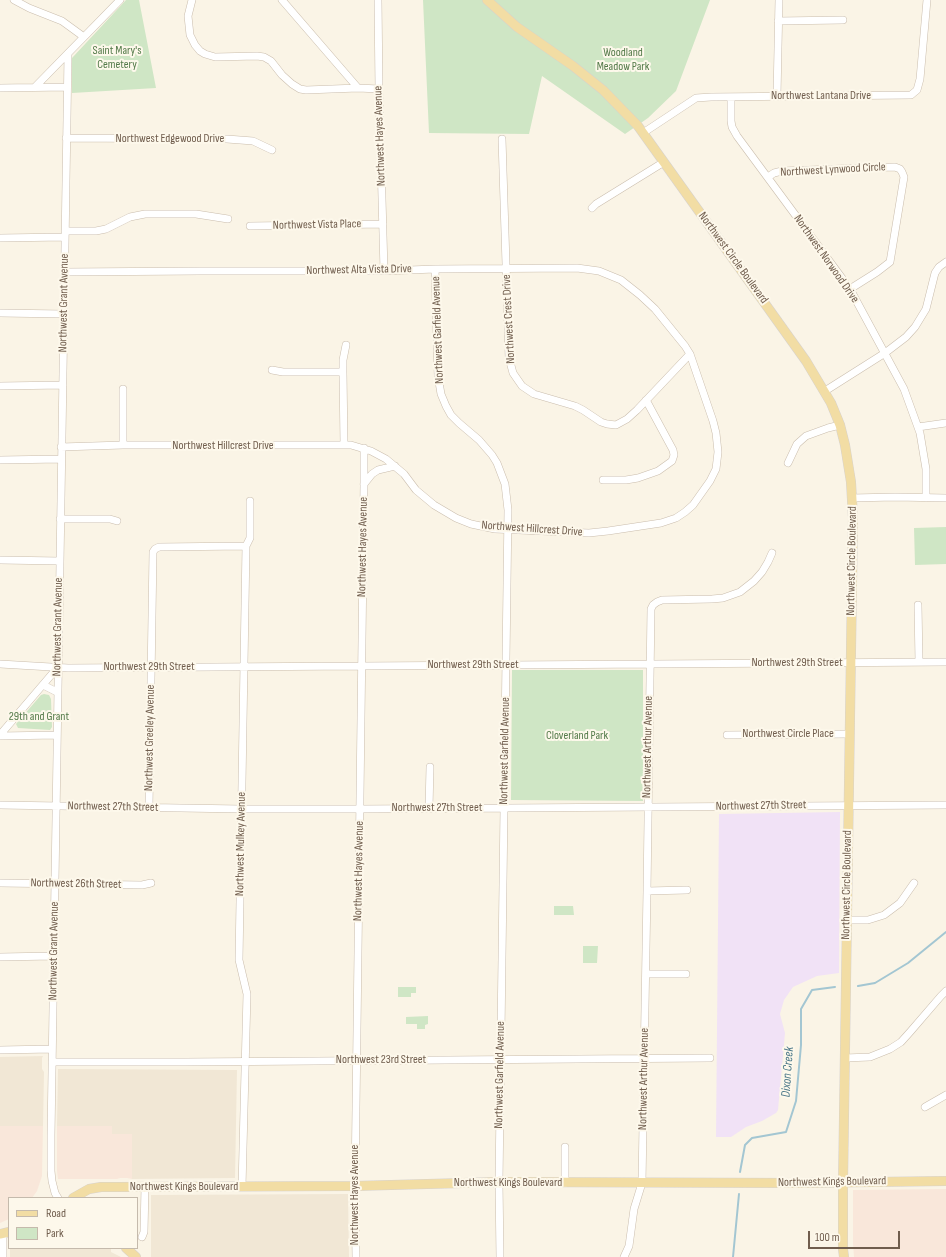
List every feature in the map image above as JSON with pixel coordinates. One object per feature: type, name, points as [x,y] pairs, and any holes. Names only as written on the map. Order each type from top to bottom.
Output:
[{"type":"main road","name":"Northwest Circle Boulevard","points":[[487,0],[517,27],[574,66],[603,90],[643,133],[789,336],[825,391],[840,425],[849,461],[852,498],[843,1182],[844,1257]]},
{"type":"main road","name":"Northwest Kings Boulevard","points":[[75,1197],[89,1189],[94,1188],[145,1187],[355,1186],[499,1182],[642,1183],[946,1181]]},
{"type":"main road","points":[[127,1249],[136,1257]]},
{"type":"street","points":[[14,0],[29,8],[62,20],[84,37]]},
{"type":"street","points":[[35,87],[68,55],[120,0]]},
{"type":"street","points":[[192,0],[188,16],[190,35],[195,45],[205,54],[215,57],[257,56],[268,58],[292,84],[300,89],[379,89]]},
{"type":"street","points":[[282,0],[358,88]]},
{"type":"street","name":"Northwest Hayes Avenue","points":[[378,0],[384,271]]},
{"type":"street","points":[[777,96],[779,0]]},
{"type":"street","name":"Northwest Lantana Drive","points":[[643,133],[696,98],[777,96],[908,96],[917,90],[920,79],[927,0]]},
{"type":"street","points":[[778,21],[844,20]]},
{"type":"street","name":"Northwest Grant Avenue","points":[[57,1197],[52,1181],[51,1171],[52,1049],[68,55]]},
{"type":"street","points":[[0,88],[68,87]]},
{"type":"street","name":"Northwest Norwood Drive","points":[[731,97],[732,127],[850,289],[904,389],[918,427],[926,469],[926,498]]},
{"type":"street","name":"Northwest Edgewood Drive","points":[[66,138],[227,139],[252,141],[272,150]]},
{"type":"street","name":"Northwest Crest Drive","points":[[502,138],[510,364],[516,378],[522,386],[534,394],[575,406],[601,422],[612,425],[621,423],[627,419],[690,354]]},
{"type":"street","points":[[592,208],[596,204],[664,162]]},
{"type":"street","name":"Northwest Lynwood Circle","points":[[768,177],[774,173],[782,171],[862,168],[900,169],[904,177],[890,262],[850,289]]},
{"type":"street","points":[[0,238],[96,231],[106,229],[130,217],[145,214],[196,214],[228,219]]},
{"type":"street","name":"Northwest Vista Place","points":[[250,226],[383,224]]},
{"type":"street","points":[[825,391],[906,337],[915,327],[926,309],[932,280],[935,273],[939,267],[946,262]]},
{"type":"street","name":"Northwest Alta Vista Drive","points":[[65,272],[384,271],[435,269],[577,268],[599,271],[612,276],[629,286],[655,309],[690,354]]},
{"type":"street","name":"Northwest Garfield Avenue","points":[[435,269],[437,356],[441,394],[451,415],[489,451],[497,463],[507,491],[508,530],[499,1182],[500,1257]]},
{"type":"street","points":[[0,314],[64,314]]},
{"type":"street","points":[[344,445],[343,360],[346,346]]},
{"type":"street","name":"Northwest Hillcrest Drive","points":[[61,447],[123,445],[344,445],[364,448],[378,454],[395,466],[426,499],[447,513],[476,525],[508,530],[589,533],[608,531],[669,521],[685,512],[693,505],[714,475],[718,462],[716,433],[690,354]]},
{"type":"street","points":[[272,370],[283,372],[343,372]]},
{"type":"street","points":[[0,386],[63,385]]},
{"type":"street","points":[[123,389],[123,445]]},
{"type":"street","points":[[603,480],[626,480],[638,478],[658,471],[672,461],[674,450],[646,400]]},
{"type":"street","points":[[918,427],[946,423]]},
{"type":"street","points":[[788,463],[796,444],[806,436],[840,425]]},
{"type":"street","name":"Northwest Hayes Avenue","points":[[356,1257],[356,1060],[364,448]]},
{"type":"street","points":[[0,460],[61,459]]},
{"type":"street","name":"Northwest Hayes Avenue","points":[[364,484],[372,474],[378,470],[395,466]]},
{"type":"street","points":[[852,498],[946,498]]},
{"type":"street","name":"Northwest Mulkey Avenue","points":[[242,1187],[247,994],[239,960],[246,546],[250,538],[250,501]]},
{"type":"street","points":[[60,519],[89,518],[110,519],[117,521]]},
{"type":"street","name":"Northwest Greeley Avenue","points":[[149,807],[151,667],[155,549],[160,547],[246,546]]},
{"type":"street","name":"Northwest Arthur Avenue","points":[[624,1257],[630,1246],[634,1208],[642,1183],[650,613],[653,605],[662,600],[723,598],[740,592],[762,572],[772,553]]},
{"type":"street","points":[[0,560],[60,561]]},
{"type":"street","points":[[918,605],[918,662]]},
{"type":"street","name":"Northwest 29th Street","points":[[0,664],[58,667],[244,667],[946,662]]},
{"type":"street","points":[[0,735],[58,667]]},
{"type":"street","points":[[42,685],[57,692]]},
{"type":"street","name":"Northwest Circle Place","points":[[727,735],[850,734]]},
{"type":"street","points":[[0,735],[57,735]]},
{"type":"street","points":[[430,767],[430,808]]},
{"type":"street","name":"Northwest 27th Street","points":[[0,805],[242,809],[360,809],[946,805]]},
{"type":"street","name":"Northwest 26th Street","points":[[0,883],[142,885],[151,883]]},
{"type":"street","points":[[846,920],[868,920],[884,915],[900,903],[914,883]]},
{"type":"street","points":[[647,891],[687,890]]},
{"type":"street","points":[[0,957],[54,956]]},
{"type":"street","points":[[646,974],[686,974]]},
{"type":"street","points":[[845,1058],[870,1056],[890,1049],[910,1032],[940,996],[946,992]]},
{"type":"street","points":[[0,1050],[52,1049]]},
{"type":"street","name":"Northwest 23rd Street","points":[[52,1062],[710,1058]]},
{"type":"street","points":[[925,1107],[946,1095]]},
{"type":"street","points":[[565,1147],[565,1183]]},
{"type":"street","points":[[142,1237],[144,1232],[145,1187]]},
{"type":"street","points":[[3,1257],[4,1233]]},
{"type":"shaded area","points":[[840,812],[839,973],[817,976],[793,987],[784,1000],[780,1014],[785,1033],[778,1110],[776,1113],[762,1121],[746,1127],[731,1137],[716,1137],[719,814]]},
{"type":"shaded area","points":[[43,1056],[43,1126],[0,1126],[0,1057]]},
{"type":"shaded area","points":[[58,1069],[237,1070],[235,1178],[132,1179],[132,1134],[112,1134],[112,1126],[57,1126]]},
{"type":"shaded area","points":[[0,1126],[43,1126],[42,1176],[37,1191],[33,1197],[8,1197],[8,1219],[0,1223]]},
{"type":"shaded area","points":[[57,1126],[112,1126],[112,1134],[132,1134],[132,1179],[58,1179]]},
{"type":"shaded area","points":[[946,1189],[946,1257],[854,1257],[853,1190]]},
{"type":"shaded area","points":[[348,1194],[349,1257],[151,1257],[151,1195]]},
{"type":"shaded area","points":[[10,1249],[111,1249],[111,1252],[121,1257],[10,1257]]},
{"type":"green space","name":"Saint Mary's Cemetery","points":[[126,0],[139,0],[156,88],[72,93],[72,58]]},
{"type":"green space","name":"Woodland Meadow Park","points":[[423,0],[710,0],[676,91],[648,118],[625,134],[542,76],[529,134],[429,133]]},
{"type":"green space","points":[[946,527],[946,564],[915,565],[914,528]]},
{"type":"green space","name":"Cloverland Park","points":[[512,670],[643,670],[643,801],[511,800]]},
{"type":"green space","name":"29th and Grant","points":[[41,695],[49,695],[51,699],[52,727],[50,730],[18,728],[16,724]]},
{"type":"green space","points":[[554,906],[573,906],[574,915],[554,915]]},
{"type":"green space","points":[[583,946],[598,946],[597,963],[583,963]]},
{"type":"green space","points":[[398,987],[416,987],[416,993],[411,993],[411,997],[398,997]]},
{"type":"green space","points":[[428,1016],[428,1024],[425,1025],[425,1029],[417,1029],[417,1024],[406,1024],[406,1017]]},
{"type":"waterway","name":"Dixon Creek","points":[[858,986],[875,983],[908,963],[946,932]]},
{"type":"waterway","name":"Dixon Creek","points":[[740,1172],[745,1145],[752,1138],[786,1132],[796,1101],[801,1045],[801,1009],[812,990],[835,987]]},
{"type":"waterway","name":"Dixon Creek","points":[[733,1257],[739,1194]]}]
